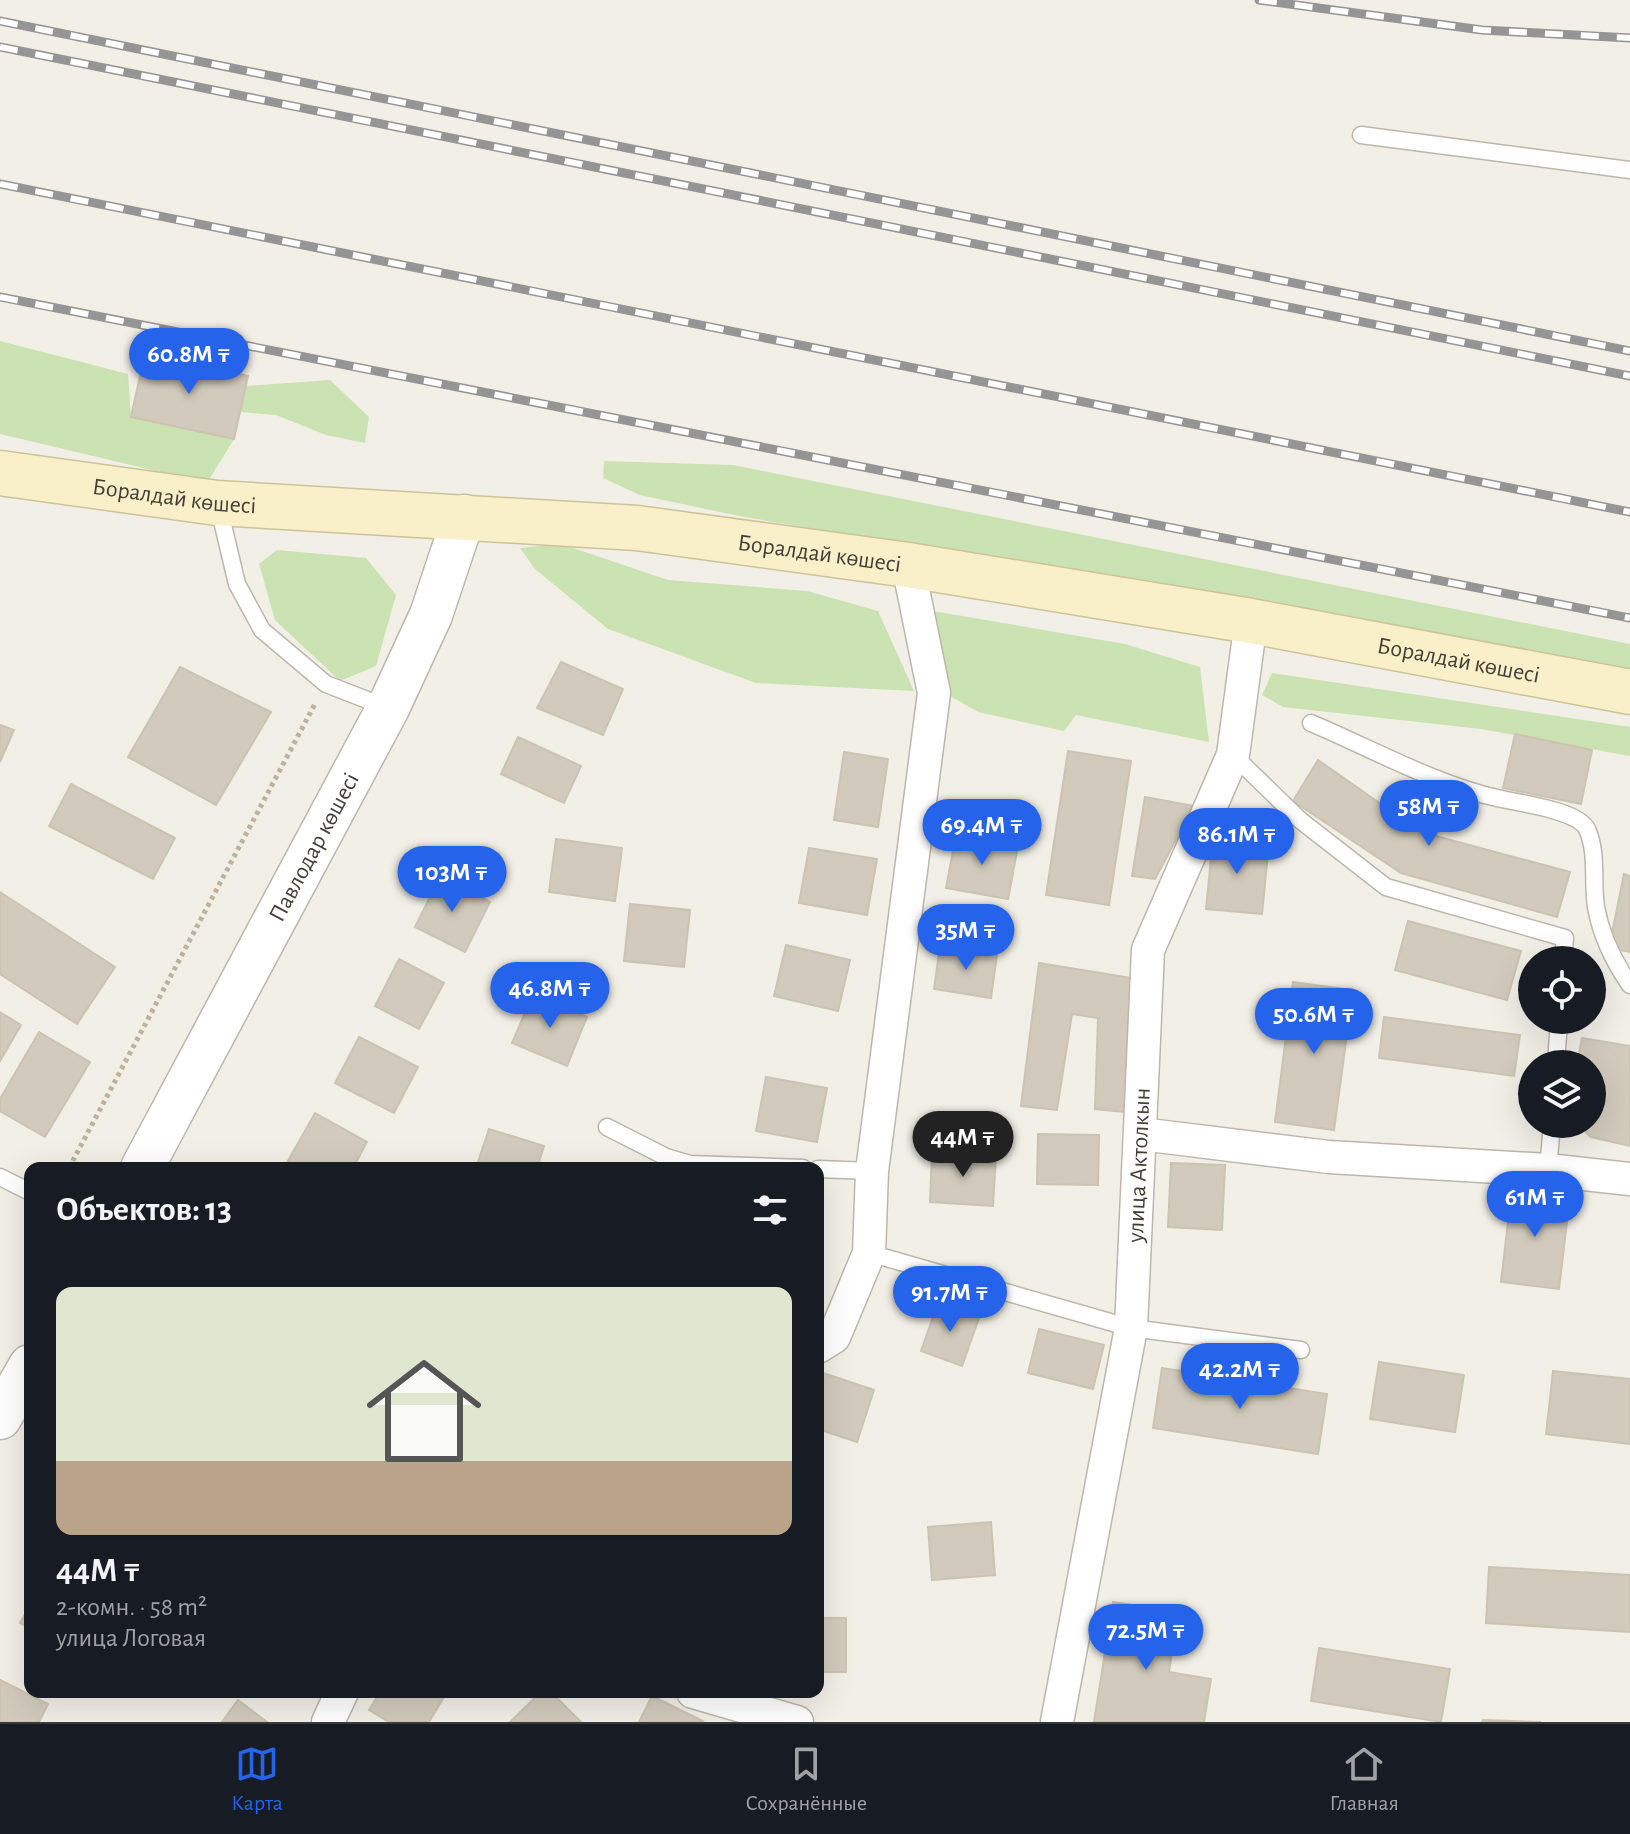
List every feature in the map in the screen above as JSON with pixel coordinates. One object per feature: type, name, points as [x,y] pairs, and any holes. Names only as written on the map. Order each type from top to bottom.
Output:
[{"type":"main road","name":"Боралдай көшесі","points":[[0,473],[217,503],[637,528],[908,565],[1251,621],[1630,692]]},
{"type":"street","name":"Павлодар көшесі","points":[[145,1162],[388,708],[431,615],[464,516]]},
{"type":"street","points":[[824,1343],[834,1337],[869,1253],[872,1171],[934,693],[908,565]]},
{"type":"street","name":"улица Актолкын","points":[[1057,1722],[1131,1328],[1148,950],[1233,755],[1251,621]]},
{"type":"street","points":[[1141,1134],[1329,1157],[1548,1170],[1630,1179]]},
{"type":"street","points":[[0,1418],[24,1380]]},
{"type":"street","points":[[328,1722],[339,1698]]},
{"type":"street","points":[[714,1698],[797,1722]]},
{"type":"lane","points":[[1361,135],[1630,170]]},
{"type":"lane","points":[[217,503],[237,584],[262,630],[326,684],[388,708]]},
{"type":"lane","points":[[1311,723],[1456,786],[1572,816],[1585,826],[1592,843],[1596,907],[1606,943],[1630,985]]},
{"type":"lane","points":[[1233,755],[1300,820],[1386,887],[1565,938],[1564,946]]},
{"type":"lane","points":[[607,1127],[666,1157],[683,1162]]},
{"type":"lane","points":[[1548,1170],[1551,1138]]},
{"type":"lane","points":[[824,1169],[872,1171]]},
{"type":"lane","points":[[0,1177],[24,1189]]},
{"type":"lane","points":[[869,1253],[1131,1328],[1301,1350]]},
{"type":"path","points":[[72,1162],[326,684]]},
{"type":"green space","points":[[0,341],[128,374],[131,417],[234,439],[207,483],[0,434]]},
{"type":"green space","points":[[330,380],[369,417],[365,443],[326,435],[276,415],[240,412],[246,386]]},
{"type":"green space","points":[[604,461],[733,465],[1630,644],[1630,672],[734,515],[640,495],[603,478]]},
{"type":"green space","points":[[561,544],[668,580],[807,591],[878,611],[914,691],[756,683],[608,629],[535,569],[520,548]]},
{"type":"green space","points":[[277,550],[366,558],[396,595],[376,666],[340,681],[275,620],[259,564]]},
{"type":"green space","points":[[933,611],[1125,644],[1200,667],[1209,742],[1076,715],[1064,731],[978,712],[945,693],[942,649]]},
{"type":"green space","points":[[1272,673],[1630,727],[1630,756],[1481,729],[1283,707],[1262,695]]},
{"type":"building","points":[[145,353],[248,376],[234,439],[131,417]]},
{"type":"building","points":[[561,662],[623,689],[603,735],[537,708]]},
{"type":"building","points":[[180,667],[271,712],[216,805],[128,757]]},
{"type":"building","points":[[0,725],[14,730],[0,762]]},
{"type":"building","points":[[1515,734],[1592,750],[1581,804],[1503,788]]},
{"type":"building","points":[[518,737],[581,766],[564,803],[501,774]]},
{"type":"building","points":[[1068,751],[1131,761],[1109,905],[1046,895]]},
{"type":"building","points":[[844,752],[888,759],[878,827],[834,820]]},
{"type":"building","points":[[1318,760],[1421,832],[1570,872],[1557,917],[1401,873],[1293,801]]},
{"type":"building","points":[[71,784],[175,838],[153,879],[49,826]]},
{"type":"building","points":[[1145,797],[1194,806],[1155,879],[1132,876]]},
{"type":"building","points":[[956,835],[1018,846],[1008,899],[946,888]]},
{"type":"building","points":[[1213,838],[1269,844],[1262,914],[1206,909]]},
{"type":"building","points":[[556,839],[622,848],[615,901],[549,892]]},
{"type":"building","points":[[809,848],[877,859],[867,915],[799,903]]},
{"type":"building","points":[[1624,874],[1630,876],[1630,952],[1609,948]]},
{"type":"building","points":[[440,877],[490,902],[465,952],[415,927]]},
{"type":"building","points":[[0,892],[115,967],[77,1024],[0,974]]},
{"type":"building","points":[[630,904],[690,910],[684,967],[624,961]]},
{"type":"building","points":[[1408,921],[1518,950],[1518,962],[1507,1000],[1395,970]]},
{"type":"building","points":[[786,945],[850,960],[838,1011],[774,996]]},
{"type":"building","points":[[940,946],[997,955],[991,998],[934,989]]},
{"type":"building","points":[[399,959],[444,983],[419,1029],[375,1006]]},
{"type":"building","points":[[1039,963],[1132,978],[1124,1112],[1095,1109],[1098,1018],[1072,1014],[1057,1110],[1021,1106]]},
{"type":"building","points":[[1293,982],[1353,990],[1334,1130],[1275,1122]]},
{"type":"building","points":[[533,994],[587,1017],[567,1066],[512,1043]]},
{"type":"building","points":[[0,1012],[21,1025],[0,1061]]},
{"type":"building","points":[[1384,1017],[1520,1035],[1514,1076],[1379,1058]]},
{"type":"building","points":[[39,1032],[90,1062],[45,1137],[0,1111],[0,1099]]},
{"type":"building","points":[[359,1037],[418,1067],[394,1113],[335,1083]]},
{"type":"building","points":[[1582,1038],[1630,1046],[1630,1146],[1595,1138],[1606,1138],[1606,1050],[1580,1050]]},
{"type":"building","points":[[766,1077],[827,1088],[817,1142],[756,1131]]},
{"type":"building","points":[[315,1113],[367,1142],[356,1162],[287,1162]]},
{"type":"building","points":[[489,1129],[544,1146],[539,1162],[478,1162]]},
{"type":"building","points":[[1038,1134],[1099,1135],[1098,1185],[1037,1184]]},
{"type":"building","points":[[932,1152],[996,1156],[993,1206],[930,1202]]},
{"type":"building","points":[[1171,1163],[1225,1165],[1222,1230],[1168,1227]]},
{"type":"building","points":[[1512,1188],[1570,1196],[1559,1289],[1501,1282]]},
{"type":"building","points":[[938,1303],[979,1318],[962,1366],[921,1351]]},
{"type":"building","points":[[1039,1329],[1104,1345],[1093,1389],[1028,1373]]},
{"type":"building","points":[[1379,1362],[1464,1375],[1455,1432],[1370,1419]]},
{"type":"building","points":[[1162,1368],[1327,1394],[1318,1454],[1153,1428]]},
{"type":"building","points":[[1553,1371],[1630,1379],[1630,1444],[1546,1434]]},
{"type":"building","points":[[824,1373],[874,1390],[857,1442],[824,1431]]},
{"type":"building","points":[[991,1522],[995,1575],[932,1580],[928,1527]]},
{"type":"building","points":[[1489,1567],[1630,1575],[1630,1632],[1486,1623]]},
{"type":"building","points":[[1113,1602],[1178,1612],[1169,1672],[1211,1679],[1204,1722],[1094,1722]]},
{"type":"building","points":[[824,1618],[846,1618],[846,1672],[824,1672]]},
{"type":"building","points":[[1319,1648],[1450,1669],[1441,1722],[1311,1701]]},
{"type":"building","points":[[0,1680],[24,1692],[24,1698],[36,1698],[48,1704],[39,1722],[0,1722]]},
{"type":"building","points":[[376,1698],[443,1698],[429,1722],[389,1722],[369,1710]]},
{"type":"building","points":[[535,1698],[557,1698],[581,1722],[510,1722]]},
{"type":"building","points":[[651,1698],[703,1721],[702,1722],[639,1722]]},
{"type":"building","points":[[238,1700],[267,1722],[222,1722]]},
{"type":"building","points":[[1483,1720],[1541,1722],[1482,1722]]},
{"type":"railway","points":[[1259,0],[1482,30],[1630,38]]},
{"type":"railway","points":[[0,21],[1630,351]]},
{"type":"railway","points":[[0,47],[1630,376]]},
{"type":"railway","points":[[0,184],[1630,512]]},
{"type":"railway","points":[[0,297],[1630,618]]}]
